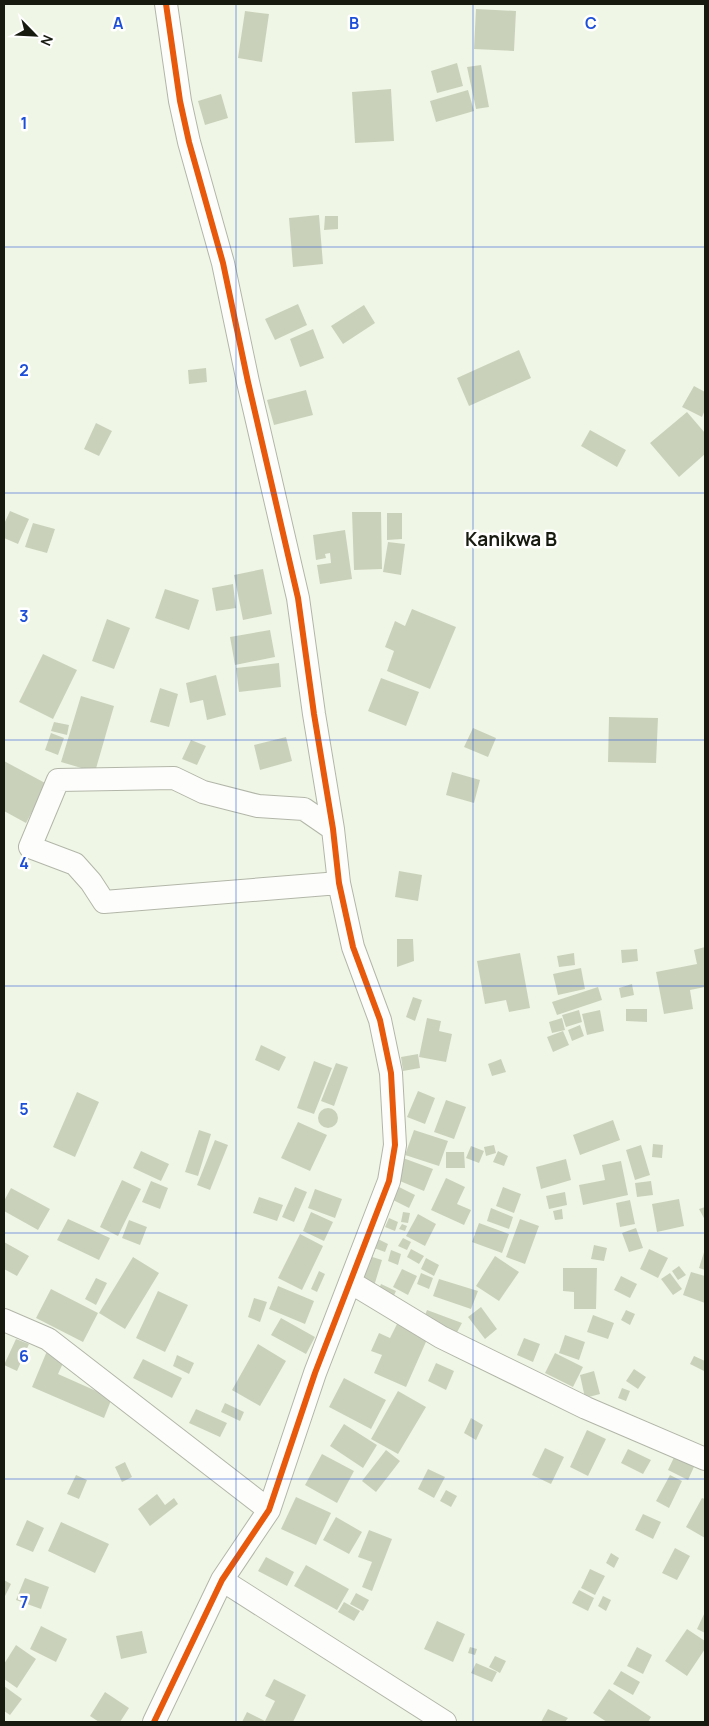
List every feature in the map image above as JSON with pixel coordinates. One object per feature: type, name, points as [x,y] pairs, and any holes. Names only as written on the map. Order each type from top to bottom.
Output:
[{"type":"street","points":[[154,1722],[222,1580],[269,1510],[315,1373],[389,1181],[395,1145],[395,1119],[390,1073],[380,1020],[353,947],[339,883],[333,829],[314,714],[298,598],[248,382],[223,263],[189,142],[180,101],[166,4]]},
{"type":"street","points":[[333,829],[304,809],[249,804],[203,792],[174,778],[58,780],[30,847],[75,864],[104,902],[339,883]]},
{"type":"street","points":[[350,1282],[441,1337],[586,1408],[705,1459]]},
{"type":"street","points":[[4,1320],[48,1338],[269,1510]]},
{"type":"street","points":[[222,1580],[444,1722]]},
{"type":"building","points":[[476,9],[516,11],[514,51],[474,49]]},
{"type":"building","points":[[245,11],[269,14],[262,62],[238,58]]},
{"type":"building","points":[[457,63],[463,86],[437,93],[431,71]]},
{"type":"building","points":[[481,65],[489,107],[476,109],[467,67]]},
{"type":"building","points":[[391,89],[394,141],[355,143],[352,92]]},
{"type":"building","points":[[468,90],[474,111],[436,122],[430,101]]},
{"type":"building","points":[[221,94],[228,118],[205,125],[198,101]]},
{"type":"building","points":[[319,215],[323,264],[293,267],[289,218]]},
{"type":"building","points":[[325,216],[338,216],[338,229],[324,230]]},
{"type":"building","points":[[298,304],[307,325],[275,340],[265,319]]},
{"type":"building","points":[[364,305],[375,323],[343,344],[331,326]]},
{"type":"building","points":[[313,329],[324,358],[300,367],[290,339]]},
{"type":"building","points":[[519,350],[531,378],[469,406],[457,378]]},
{"type":"building","points":[[206,368],[207,382],[189,384],[188,370]]},
{"type":"building","points":[[694,386],[705,392],[705,410],[702,417],[682,407]]},
{"type":"building","points":[[306,390],[313,415],[274,425],[267,400]]},
{"type":"building","points":[[687,412],[705,433],[705,454],[679,477],[650,443]]},
{"type":"building","points":[[96,423],[112,431],[99,456],[84,449]]},
{"type":"building","points":[[590,430],[626,450],[617,467],[581,446]]},
{"type":"building","points":[[10,511],[29,519],[18,544],[4,538],[4,524]]},
{"type":"building","points":[[352,512],[381,512],[382,569],[354,570]]},
{"type":"building","points":[[387,513],[402,513],[402,539],[387,540]]},
{"type":"building","points":[[33,523],[55,529],[47,553],[25,547]]},
{"type":"building","points":[[345,530],[352,579],[320,584],[317,565],[331,563],[330,553],[325,554],[326,558],[316,560],[313,535]]},
{"type":"building","points":[[388,542],[405,544],[401,575],[383,572]]},
{"type":"building","points":[[263,569],[272,614],[243,620],[234,575]]},
{"type":"building","points":[[233,584],[236,608],[216,611],[212,588]]},
{"type":"building","points":[[165,589],[199,600],[189,630],[155,618]]},
{"type":"building","points":[[412,609],[456,627],[430,689],[387,671],[394,651],[385,647],[395,621],[405,626]]},
{"type":"building","points":[[107,619],[130,628],[114,669],[92,661]]},
{"type":"building","points":[[270,630],[275,657],[235,665],[230,637]]},
{"type":"building","points":[[43,654],[77,670],[53,719],[19,702]]},
{"type":"building","points":[[279,663],[281,687],[239,692],[236,668]]},
{"type":"building","points":[[216,675],[226,715],[207,720],[203,700],[190,703],[186,683]]},
{"type":"building","points":[[381,678],[419,692],[406,726],[368,711]]},
{"type":"building","points":[[160,688],[178,694],[169,727],[150,722]]},
{"type":"building","points":[[81,696],[114,706],[95,772],[61,762]]},
{"type":"building","points":[[609,717],[658,718],[656,763],[608,762]]},
{"type":"building","points":[[54,722],[69,725],[67,735],[51,731]]},
{"type":"building","points":[[473,728],[496,738],[488,757],[464,747]]},
{"type":"building","points":[[51,733],[64,738],[58,755],[45,750]]},
{"type":"building","points":[[286,737],[292,761],[260,770],[254,745]]},
{"type":"building","points":[[191,740],[206,746],[197,765],[182,759]]},
{"type":"building","points":[[4,761],[47,784],[26,823],[4,811]]},
{"type":"building","points":[[452,772],[480,780],[474,803],[446,795]]},
{"type":"building","points":[[399,871],[422,875],[418,901],[395,897]]},
{"type":"building","points":[[397,939],[413,939],[414,961],[397,967]]},
{"type":"building","points":[[705,947],[705,987],[690,990],[693,1009],[664,1014],[656,972],[697,964],[694,950]]},
{"type":"building","points":[[637,949],[638,961],[622,963],[621,950]]},
{"type":"building","points":[[520,953],[530,1008],[509,1012],[506,1000],[485,1004],[477,961]]},
{"type":"building","points":[[574,953],[575,965],[559,967],[557,956]]},
{"type":"building","points":[[581,968],[585,989],[558,995],[553,974]]},
{"type":"building","points":[[632,984],[634,995],[621,998],[619,988]]},
{"type":"building","points":[[598,987],[602,1000],[557,1015],[552,1002]]},
{"type":"building","points":[[413,997],[422,1000],[415,1021],[406,1017]]},
{"type":"building","points":[[626,1009],[647,1009],[647,1022],[626,1021]]},
{"type":"building","points":[[579,1010],[582,1022],[566,1027],[562,1015]]},
{"type":"building","points":[[600,1010],[604,1031],[587,1035],[582,1014]]},
{"type":"building","points":[[427,1018],[441,1021],[439,1031],[452,1034],[446,1062],[419,1057]]},
{"type":"building","points":[[562,1018],[565,1030],[552,1033],[549,1022]]},
{"type":"building","points":[[580,1025],[584,1036],[572,1041],[568,1030]]},
{"type":"building","points":[[563,1031],[569,1045],[553,1052],[547,1037]]},
{"type":"building","points":[[261,1045],[286,1057],[279,1071],[255,1060]]},
{"type":"building","points":[[418,1054],[420,1068],[403,1071],[401,1057]]},
{"type":"building","points":[[501,1059],[506,1072],[492,1076],[488,1064]]},
{"type":"building","points":[[314,1061],[332,1068],[314,1114],[297,1108]]},
{"type":"building","points":[[336,1063],[348,1067],[334,1106],[321,1101]]},
{"type":"building","points":[[418,1091],[435,1098],[425,1124],[407,1117]]},
{"type":"building","points":[[77,1092],[99,1102],[75,1157],[53,1147]]},
{"type":"building","points":[[446,1100],[466,1107],[454,1139],[434,1132]]},
{"type":"building","points":[[328,1108],[335,1111],[338,1118],[335,1125],[328,1128],[321,1125],[318,1118],[321,1111]]},
{"type":"building","points":[[613,1120],[620,1140],[580,1155],[573,1135]]},
{"type":"building","points":[[298,1122],[327,1135],[310,1171],[281,1158]]},
{"type":"building","points":[[199,1130],[211,1134],[198,1176],[185,1172]]},
{"type":"building","points":[[414,1130],[448,1141],[439,1166],[405,1155]]},
{"type":"building","points":[[215,1140],[228,1145],[210,1190],[197,1185]]},
{"type":"building","points":[[653,1144],[663,1145],[662,1158],[652,1157]]},
{"type":"building","points":[[494,1145],[496,1153],[486,1156],[484,1147]]},
{"type":"building","points":[[641,1145],[650,1175],[635,1180],[626,1150]]},
{"type":"building","points":[[471,1146],[484,1151],[479,1163],[466,1158]]},
{"type":"building","points":[[141,1151],[169,1164],[161,1181],[133,1168]]},
{"type":"building","points":[[498,1151],[508,1156],[504,1166],[493,1162]]},
{"type":"building","points":[[446,1152],[464,1152],[465,1168],[446,1168]]},
{"type":"building","points":[[403,1158],[433,1169],[424,1191],[395,1179]]},
{"type":"building","points":[[566,1159],[571,1180],[541,1189],[536,1167]]},
{"type":"building","points":[[621,1161],[628,1195],[583,1205],[579,1185],[605,1180],[602,1165]]},
{"type":"building","points":[[446,1178],[465,1187],[457,1204],[471,1210],[464,1225],[431,1210]]},
{"type":"building","points":[[122,1180],[141,1189],[118,1236],[100,1227]]},
{"type":"building","points":[[151,1181],[168,1188],[160,1209],[142,1202]]},
{"type":"building","points":[[651,1181],[653,1195],[637,1197],[635,1183]]},
{"type":"building","points":[[295,1187],[307,1192],[294,1222],[282,1217]]},
{"type":"building","points":[[399,1187],[415,1195],[409,1208],[393,1200]]},
{"type":"building","points":[[503,1187],[521,1194],[514,1213],[496,1206]]},
{"type":"building","points":[[11,1188],[50,1209],[38,1230],[4,1211],[4,1201]]},
{"type":"building","points":[[315,1189],[342,1199],[335,1218],[308,1208]]},
{"type":"building","points":[[565,1192],[567,1205],[549,1209],[546,1196]]},
{"type":"building","points":[[259,1197],[283,1205],[277,1221],[253,1213]]},
{"type":"building","points":[[679,1199],[684,1226],[657,1232],[652,1204]]},
{"type":"building","points":[[630,1200],[635,1224],[620,1227],[616,1203]]},
{"type":"building","points":[[705,1207],[705,1220],[699,1209]]},
{"type":"building","points":[[491,1208],[513,1217],[509,1229],[487,1221]]},
{"type":"building","points":[[562,1209],[563,1219],[555,1220],[553,1211]]},
{"type":"building","points":[[311,1212],[333,1222],[324,1241],[303,1231]]},
{"type":"building","points":[[403,1212],[410,1213],[408,1223],[401,1222]]},
{"type":"building","points":[[418,1214],[436,1224],[425,1246],[406,1236]]},
{"type":"building","points":[[389,1218],[398,1222],[395,1231],[385,1227]]},
{"type":"building","points":[[68,1219],[110,1238],[99,1260],[57,1240]]},
{"type":"building","points":[[520,1219],[539,1226],[525,1264],[506,1257]]},
{"type":"building","points":[[129,1220],[147,1227],[140,1245],[122,1238]]},
{"type":"building","points":[[479,1223],[509,1234],[502,1253],[472,1242]]},
{"type":"building","points":[[402,1224],[407,1226],[405,1231],[399,1229]]},
{"type":"building","points":[[636,1228],[643,1248],[629,1252],[622,1233]]},
{"type":"building","points":[[300,1234],[323,1246],[302,1290],[278,1278]]},
{"type":"building","points":[[403,1238],[411,1242],[407,1250],[398,1246]]},
{"type":"building","points":[[378,1239],[388,1244],[385,1252],[374,1248]]},
{"type":"building","points":[[4,1242],[29,1256],[17,1276],[4,1269]]},
{"type":"building","points":[[594,1245],[607,1248],[604,1261],[591,1259]]},
{"type":"building","points":[[411,1249],[424,1256],[419,1264],[407,1257]]},
{"type":"building","points":[[649,1249],[668,1258],[658,1278],[640,1269]]},
{"type":"building","points":[[705,1249],[705,1270],[699,1268]]},
{"type":"building","points":[[391,1250],[401,1254],[398,1265],[388,1261]]},
{"type":"building","points":[[366,1255],[382,1260],[374,1286],[358,1282]]},
{"type":"building","points":[[495,1256],[519,1272],[499,1301],[476,1286]]},
{"type":"building","points":[[133,1257],[159,1273],[125,1329],[99,1313]]},
{"type":"building","points":[[426,1258],[439,1265],[434,1276],[421,1269]]},
{"type":"building","points":[[679,1266],[686,1275],[678,1280],[672,1271]]},
{"type":"building","points":[[563,1268],[597,1268],[596,1309],[574,1309],[574,1292],[563,1291]]},
{"type":"building","points":[[402,1269],[417,1276],[408,1295],[393,1287]]},
{"type":"building","points":[[319,1271],[325,1274],[317,1292],[311,1289]]},
{"type":"building","points":[[691,1272],[705,1276],[705,1303],[683,1295]]},
{"type":"building","points":[[421,1273],[433,1278],[429,1289],[417,1284]]},
{"type":"building","points":[[670,1273],[682,1289],[673,1295],[661,1279]]},
{"type":"building","points":[[621,1276],[637,1284],[630,1298],[614,1290]]},
{"type":"building","points":[[96,1278],[107,1283],[96,1305],[85,1299]]},
{"type":"building","points":[[439,1279],[478,1291],[471,1309],[433,1296]]},
{"type":"building","points":[[381,1284],[396,1291],[390,1304],[376,1296]]},
{"type":"building","points":[[278,1286],[314,1301],[305,1324],[269,1309]]},
{"type":"building","points":[[51,1289],[98,1313],[83,1342],[36,1318]]},
{"type":"building","points":[[158,1291],[188,1305],[165,1352],[136,1338]]},
{"type":"building","points":[[254,1298],[267,1302],[260,1322],[248,1317]]},
{"type":"building","points":[[481,1307],[497,1329],[485,1339],[468,1317]]},
{"type":"building","points":[[427,1310],[462,1323],[455,1336],[422,1323]]},
{"type":"building","points":[[626,1310],[635,1314],[630,1325],[621,1320]]},
{"type":"building","points":[[593,1315],[614,1323],[608,1339],[587,1332]]},
{"type":"building","points":[[281,1318],[315,1337],[306,1354],[271,1335]]},
{"type":"building","points":[[398,1322],[429,1335],[406,1387],[374,1373],[382,1355],[371,1351],[379,1333],[390,1338]]},
{"type":"building","points":[[565,1335],[585,1342],[579,1360],[559,1353]]},
{"type":"building","points":[[524,1338],[540,1344],[533,1362],[517,1355]]},
{"type":"building","points":[[16,1339],[29,1344],[17,1371],[4,1365]]},
{"type":"building","points":[[258,1344],[286,1361],[260,1406],[232,1390]]},
{"type":"building","points":[[47,1351],[65,1359],[58,1374],[112,1398],[104,1418],[32,1387]]},
{"type":"building","points":[[555,1353],[583,1367],[573,1387],[545,1373]]},
{"type":"building","points":[[177,1355],[194,1363],[189,1374],[173,1366]]},
{"type":"building","points":[[694,1356],[705,1361],[704,1371],[690,1364]]},
{"type":"building","points":[[143,1359],[182,1378],[172,1398],[133,1378]]},
{"type":"building","points":[[436,1363],[454,1371],[446,1390],[428,1381]]},
{"type":"building","points":[[634,1369],[646,1377],[638,1389],[626,1381]]},
{"type":"building","points":[[594,1371],[600,1394],[585,1398],[580,1375]]},
{"type":"building","points":[[344,1378],[386,1400],[371,1429],[329,1407]]},
{"type":"building","points":[[622,1388],[630,1391],[626,1401],[618,1398]]},
{"type":"building","points":[[398,1391],[426,1407],[398,1454],[371,1439]]},
{"type":"building","points":[[225,1403],[244,1412],[240,1421],[221,1412]]},
{"type":"building","points":[[196,1409],[227,1423],[220,1437],[189,1423]]},
{"type":"building","points":[[471,1418],[483,1425],[476,1440],[464,1433]]},
{"type":"building","points":[[344,1424],[377,1445],[363,1468],[330,1446]]},
{"type":"building","points":[[587,1430],[606,1439],[588,1476],[570,1467]]},
{"type":"building","points":[[545,1448],[564,1457],[551,1484],[532,1475]]},
{"type":"building","points":[[628,1449],[651,1460],[643,1474],[621,1463]]},
{"type":"building","points":[[678,1449],[698,1458],[688,1480],[668,1470]]},
{"type":"building","points":[[386,1450],[400,1461],[376,1492],[362,1481]]},
{"type":"building","points":[[322,1454],[354,1471],[337,1503],[305,1485]]},
{"type":"building","points":[[125,1462],[132,1477],[122,1482],[115,1467]]},
{"type":"building","points":[[428,1469],[445,1477],[434,1498],[418,1489]]},
{"type":"building","points":[[76,1475],[87,1480],[79,1499],[67,1494]]},
{"type":"building","points":[[670,1475],[682,1481],[669,1508],[656,1501]]},
{"type":"building","points":[[446,1490],[457,1496],[451,1507],[440,1501]]},
{"type":"building","points":[[157,1494],[165,1505],[174,1498],[178,1504],[150,1526],[138,1509]]},
{"type":"building","points":[[296,1497],[331,1513],[316,1545],[281,1529]]},
{"type":"building","points":[[702,1498],[705,1499],[705,1538],[686,1527]]},
{"type":"building","points":[[643,1514],[661,1522],[653,1539],[635,1530]]},
{"type":"building","points":[[336,1517],[362,1532],[349,1554],[323,1540]]},
{"type":"building","points":[[27,1520],[44,1528],[33,1552],[16,1545]]},
{"type":"building","points":[[61,1522],[109,1544],[95,1573],[48,1551]]},
{"type":"building","points":[[369,1530],[392,1539],[372,1591],[362,1587],[372,1562],[358,1557]]},
{"type":"building","points":[[675,1548],[690,1556],[677,1580],[662,1573]]},
{"type":"building","points":[[611,1553],[619,1558],[614,1568],[606,1563]]},
{"type":"building","points":[[266,1557],[294,1572],[287,1586],[258,1571]]},
{"type":"building","points":[[306,1565],[349,1589],[337,1610],[294,1586]]},
{"type":"building","points":[[590,1569],[605,1576],[595,1595],[581,1588]]},
{"type":"building","points":[[25,1578],[49,1587],[41,1609],[16,1600]]},
{"type":"building","points":[[4,1580],[11,1584],[4,1598]]},
{"type":"building","points":[[579,1590],[594,1598],[588,1611],[572,1603]]},
{"type":"building","points":[[356,1593],[369,1600],[363,1611],[350,1604]]},
{"type":"building","points":[[603,1596],[611,1600],[606,1611],[598,1606]]},
{"type":"building","points":[[344,1602],[360,1611],[354,1621],[338,1612]]},
{"type":"building","points":[[705,1612],[705,1633],[697,1629]]},
{"type":"building","points":[[437,1621],[465,1634],[453,1662],[424,1649]]},
{"type":"building","points":[[41,1626],[67,1639],[56,1662],[30,1649]]},
{"type":"building","points":[[687,1629],[705,1641],[705,1649],[687,1676],[665,1661]]},
{"type":"building","points":[[142,1631],[147,1653],[121,1659],[116,1636]]},
{"type":"building","points":[[16,1645],[36,1659],[17,1688],[4,1679],[4,1664]]},
{"type":"building","points":[[470,1647],[477,1649],[475,1655],[468,1653]]},
{"type":"building","points":[[637,1647],[652,1655],[643,1674],[627,1666]]},
{"type":"building","points":[[495,1656],[506,1661],[500,1673],[489,1667]]},
{"type":"building","points":[[476,1663],[497,1672],[492,1682],[471,1673]]},
{"type":"building","points":[[621,1671],[640,1682],[633,1695],[613,1684]]},
{"type":"building","points":[[274,1679],[306,1695],[293,1722],[242,1722],[247,1712],[265,1721],[275,1701],[265,1696]]},
{"type":"building","points":[[4,1686],[22,1699],[10,1715],[4,1711]]},
{"type":"building","points":[[609,1689],[651,1717],[648,1722],[607,1722],[593,1713]]},
{"type":"building","points":[[105,1692],[129,1708],[120,1722],[99,1722],[90,1716]]},
{"type":"building","points":[[548,1709],[568,1718],[565,1722],[541,1722]]},
{"type":"cycle path","points":[[154,1722],[222,1580],[269,1510],[315,1373],[389,1181],[395,1145],[391,1073],[380,1020],[353,947],[339,883],[333,829],[314,714],[298,598],[248,382],[223,263],[189,142],[180,101],[166,4]]},
{"type":"district","name":"Kanikwa B","points":[[511,539]]}]
